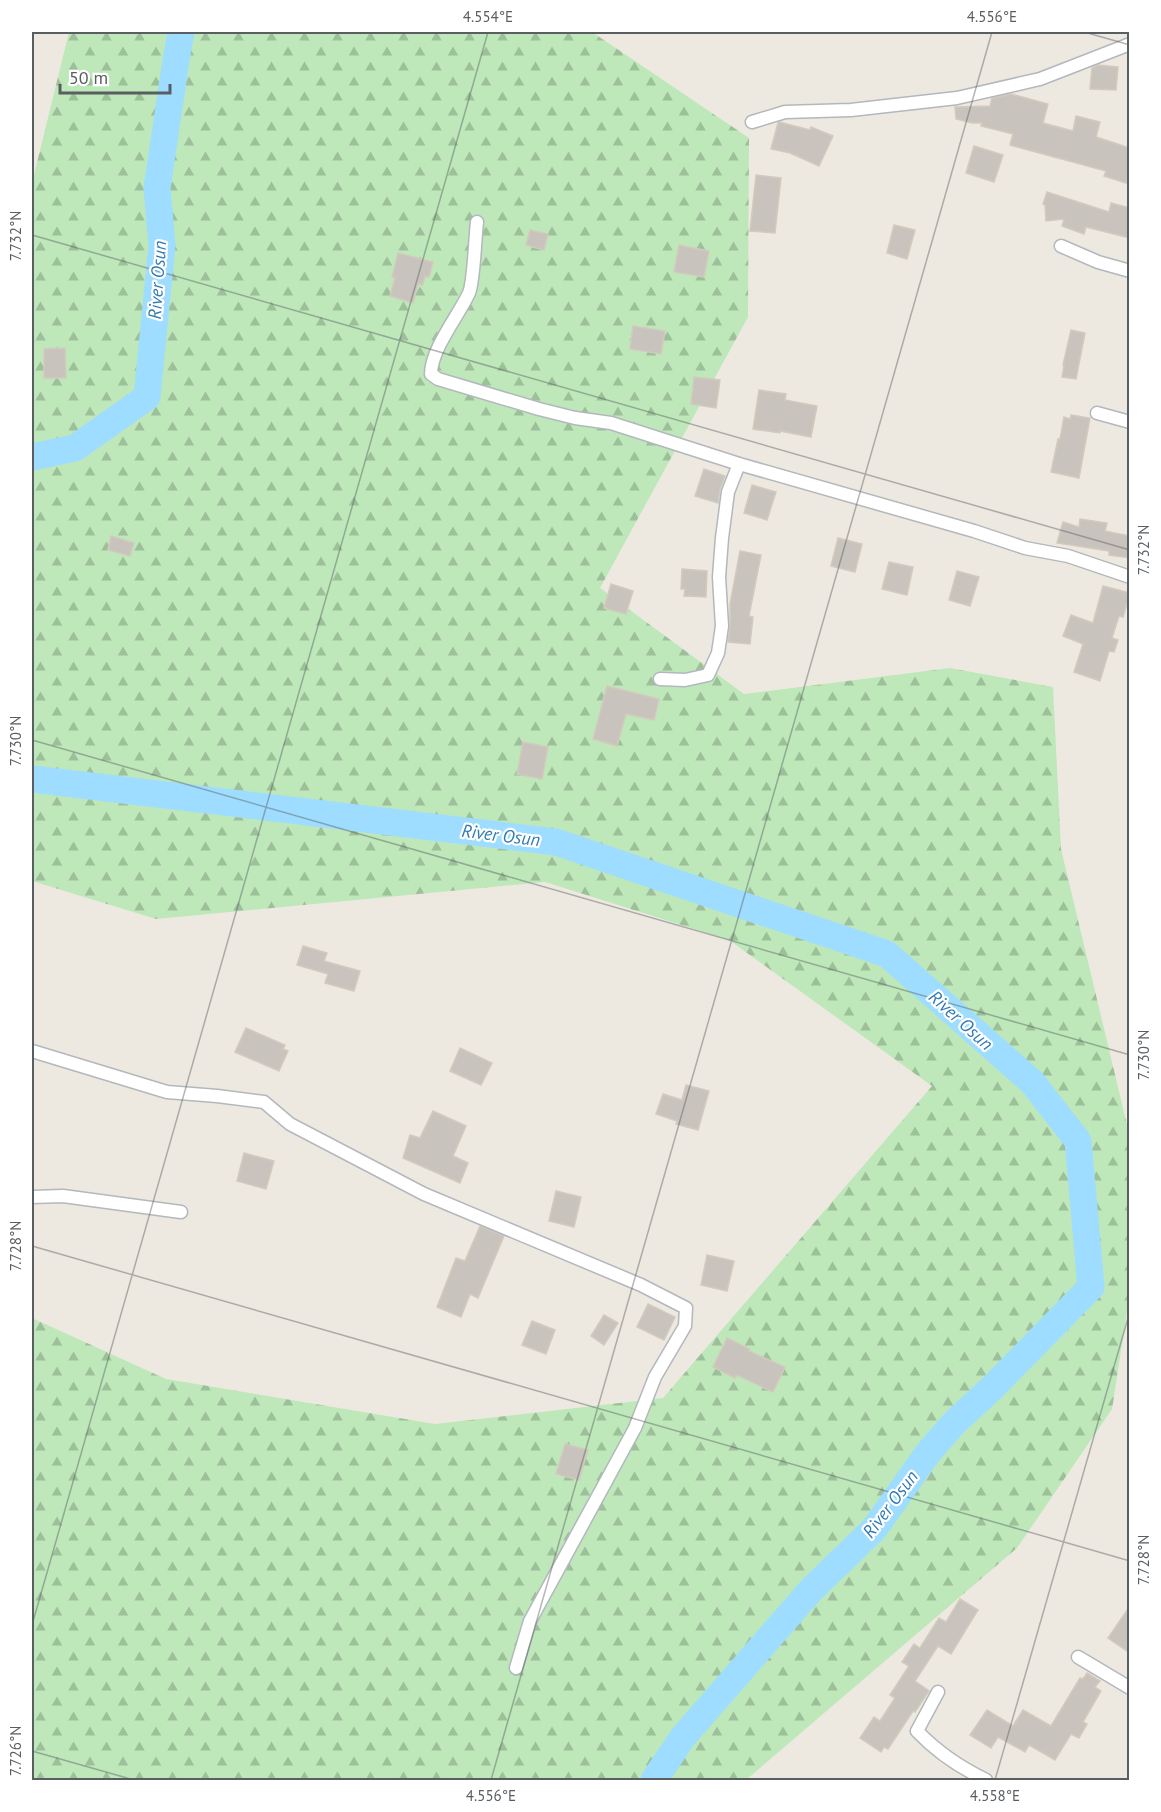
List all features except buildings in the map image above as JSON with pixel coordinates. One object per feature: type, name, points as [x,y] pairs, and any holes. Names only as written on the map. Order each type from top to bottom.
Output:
[{"type":"street","points":[[752,122],[785,112],[851,111],[957,98],[1040,79],[1130,44]]},
{"type":"street","points":[[477,222],[470,290],[431,366],[431,374],[438,379],[575,418],[611,423],[739,464],[974,531],[1025,548],[1068,555],[1130,577]]},
{"type":"street","points":[[1061,246],[1098,262],[1130,271]]},
{"type":"street","points":[[1097,413],[1130,422]]},
{"type":"street","points":[[660,679],[685,680],[708,675],[718,653],[722,626],[719,577],[722,538],[728,492],[739,464]]},
{"type":"street","points":[[32,1051],[167,1092],[264,1102],[290,1124],[424,1194],[640,1285],[686,1308],[685,1326],[655,1377],[635,1428],[530,1621],[516,1668]]},
{"type":"street","points":[[32,1197],[63,1196],[181,1212]]},
{"type":"street","points":[[1078,1657],[1130,1688]]},
{"type":"street","points":[[938,1692],[917,1731],[933,1748],[986,1780]]},
{"type":"green space","points":[[69,32],[592,32],[749,138],[748,317],[600,588],[744,694],[950,668],[1053,687],[1061,849],[1129,1133],[1129,1299],[1112,1409],[1017,1548],[746,1780],[32,1780],[32,1318],[166,1379],[435,1424],[663,1398],[932,1086],[729,940],[545,882],[156,919],[32,881],[32,183]]},
{"type":"waterway","name":"River Osun","points":[[32,457],[75,448],[147,397],[162,245],[157,188],[181,32]]},
{"type":"waterway","name":"River Osun","points":[[32,779],[556,842],[887,954],[1032,1082],[1078,1141],[1091,1287],[992,1388],[955,1422],[928,1453],[874,1529],[811,1590],[683,1737],[654,1780]]}]
